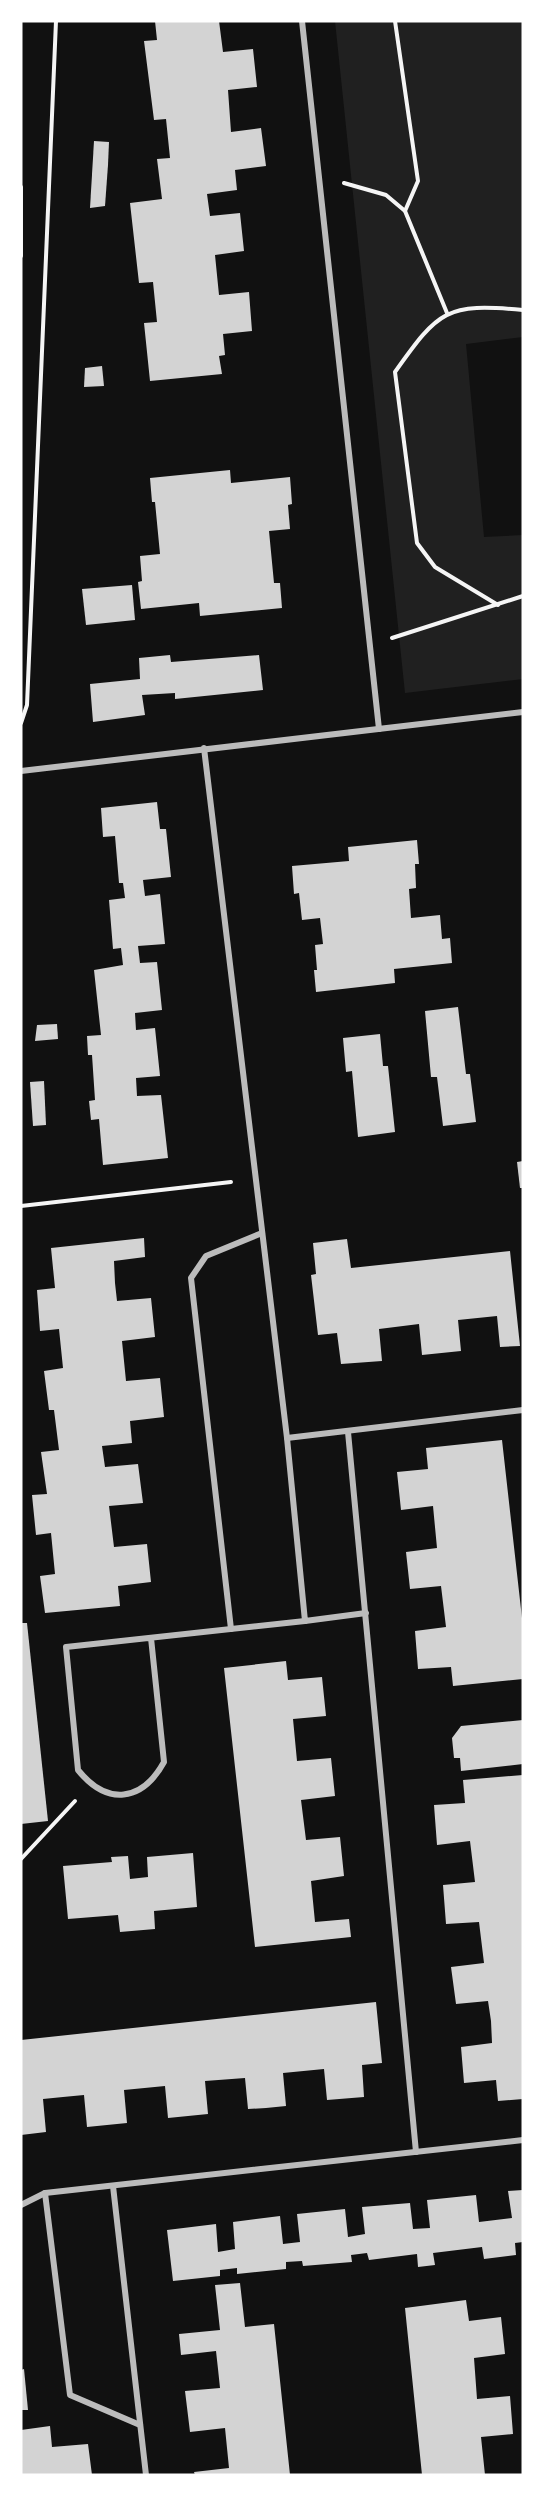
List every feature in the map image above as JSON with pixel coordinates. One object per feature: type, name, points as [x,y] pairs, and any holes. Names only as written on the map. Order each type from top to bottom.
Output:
[{"type":"street","points":[[302,21],[379,729]]},
{"type":"street","points":[[21,771],[523,712]]},
{"type":"street","points":[[204,748],[287,1438],[306,1621]]},
{"type":"street","points":[[231,1629],[191,1278],[206,1256],[262,1233]]},
{"type":"street","points":[[287,1438],[523,1410]]},
{"type":"street","points":[[348,1432],[416,2152]]},
{"type":"street","points":[[152,1638],[164,1762],[155,1778],[141,1790],[123,1794],[105,1793],[89,1785],[78,1770],[66,1647],[366,1613]]},
{"type":"street","points":[[21,2205],[45,2193],[523,2140]]},
{"type":"street","points":[[112,2186],[146,2475]]},
{"type":"street","points":[[45,2193],[70,2395],[140,2425]]},
{"type":"path","points":[[21,723],[27,705],[56,21]]},
{"type":"path","points":[[395,21],[418,181],[405,211]]},
{"type":"path","points":[[319,177],[386,195],[405,211],[447,313]]},
{"type":"path","points":[[21,187],[21,256]]},
{"type":"path","points":[[498,605],[435,567],[417,543],[395,372],[433,323],[447,313],[480,306],[523,310]]},
{"type":"path","points":[[370,645],[523,596]]},
{"type":"path","points":[[21,1206],[256,1179]]},
{"type":"path","points":[[21,1859],[89,1785]]},
{"type":"shaded area","points":[[335,21],[523,21],[523,337],[466,344],[484,537],[523,535],[523,679],[405,693]]},
{"type":"building","points":[[155,21],[219,21],[223,52],[253,49],[257,87],[228,90],[231,132],[261,128],[266,166],[235,170],[237,190],[207,194],[210,216],[240,213],[244,251],[215,255],[219,295],[249,292],[252,331],[223,334],[225,355],[219,356],[222,374],[150,381],[144,323],[157,322],[153,282],[139,283],[130,203],[162,199],[157,159],[170,158],[166,119],[154,120],[144,41],[157,40]]},
{"type":"building","points":[[94,141],[109,142],[108,165],[105,206],[90,208]]},
{"type":"building","points":[[102,366],[104,386],[84,387],[85,368]]},
{"type":"building","points":[[230,470],[231,483],[290,477],[292,504],[288,505],[290,529],[269,531],[274,583],[280,583],[282,608],[200,616],[199,603],[141,609],[138,582],[142,581],[140,556],[160,554],[155,502],[152,502],[150,478]]},
{"type":"building","points":[[132,585],[135,620],[86,625],[82,589]]},
{"type":"building","points":[[170,655],[171,662],[259,655],[263,690],[175,699],[175,693],[142,695],[145,715],[93,722],[90,684],[140,679],[139,658]]},
{"type":"building","points":[[157,802],[160,829],[166,829],[171,877],[143,880],[145,896],[160,894],[165,944],[138,946],[140,963],[157,962],[162,1010],[135,1013],[136,1030],[155,1028],[160,1076],[136,1078],[137,1096],[161,1095],[168,1158],[103,1165],[99,1119],[91,1120],[89,1101],[95,1100],[92,1055],[88,1055],[87,1036],[101,1035],[94,970],[123,965],[121,948],[113,949],[109,900],[125,898],[123,883],[119,883],[115,836],[103,837],[101,808]]},
{"type":"building","points":[[417,840],[419,864],[415,864],[416,888],[409,889],[411,918],[440,915],[442,939],[450,938],[452,963],[394,969],[395,983],[316,992],[315,945],[323,944],[320,918],[302,920],[299,893],[294,894],[292,866],[349,861],[348,847]]},
{"type":"building","points":[[458,1007],[466,1074],[470,1074],[476,1122],[443,1126],[437,1077],[431,1077],[425,1011]]},
{"type":"building","points":[[57,1024],[58,1039],[35,1041],[37,1025]]},
{"type":"building","points":[[380,1034],[383,1066],[388,1066],[395,1132],[358,1137],[352,1071],[346,1072],[343,1038]]},
{"type":"building","points":[[44,1081],[46,1125],[33,1126],[30,1082]]},
{"type":"building","points":[[523,1161],[523,1188],[520,1188],[517,1162]]},
{"type":"building","points":[[144,1238],[145,1257],[114,1261],[117,1301],[151,1298],[155,1337],[122,1341],[126,1381],[160,1378],[164,1417],[130,1421],[132,1443],[102,1446],[105,1467],[138,1464],[143,1503],[109,1506],[114,1547],[147,1544],[151,1582],[118,1586],[120,1606],[45,1613],[40,1576],[55,1574],[51,1533],[36,1535],[32,1495],[47,1494],[41,1452],[59,1450],[54,1410],[49,1410],[44,1371],[63,1368],[59,1329],[40,1331],[37,1290],[55,1288],[51,1248]]},
{"type":"building","points":[[347,1239],[351,1268],[510,1251],[520,1346],[500,1347],[497,1316],[458,1320],[461,1351],[422,1355],[419,1324],[379,1329],[382,1361],[341,1364],[337,1333],[318,1335],[311,1275],[316,1274],[313,1243]]},
{"type":"building","points":[[502,1440],[523,1627],[523,1679],[453,1686],[451,1667],[418,1669],[415,1631],[446,1627],[441,1586],[410,1589],[406,1552],[437,1548],[433,1506],[401,1510],[397,1472],[428,1469],[426,1448]]},
{"type":"building","points":[[21,1623],[27,1623],[48,1821],[21,1824]]},
{"type":"building","points":[[286,1661],[288,1680],[322,1677],[326,1716],[293,1719],[297,1761],[331,1758],[335,1796],[301,1800],[306,1840],[340,1837],[344,1876],[311,1881],[315,1922],[349,1919],[351,1937],[255,1947],[224,1668]]},
{"type":"building","points":[[523,1720],[523,1764],[461,1771],[460,1758],[454,1758],[452,1738],[461,1726]]},
{"type":"building","points":[[523,1775],[523,2099],[498,2101],[496,2080],[464,2083],[461,2047],[492,2043],[491,2021],[488,2001],[456,2004],[451,1967],[484,1963],[479,1922],[446,1924],[443,1885],[475,1882],[470,1841],[437,1845],[434,1805],[465,1803],[463,1780]]},
{"type":"building","points":[[193,1853],[197,1907],[154,1911],[155,1929],[120,1932],[118,1915],[68,1919],[63,1866],[112,1862],[111,1857],[128,1856],[130,1879],[148,1877],[147,1857]]},
{"type":"building","points":[[376,2002],[382,2063],[362,2065],[364,2097],[327,2100],[324,2069],[283,2073],[286,2106],[248,2109],[245,2078],[205,2081],[208,2114],[168,2118],[165,2086],[124,2090],[127,2123],[87,2127],[84,2095],[43,2099],[46,2132],[21,2135],[21,2040]]},
{"type":"building","points":[[523,2190],[523,2242],[515,2243],[516,2255],[484,2259],[482,2247],[433,2253],[435,2265],[418,2267],[417,2254],[369,2260],[367,2253],[351,2255],[352,2262],[303,2266],[302,2261],[286,2262],[286,2269],[237,2274],[237,2268],[220,2270],[220,2276],[173,2281],[167,2230],[216,2224],[218,2252],[235,2249],[233,2222],[280,2216],[283,2244],[300,2242],[297,2214],[345,2209],[348,2237],[365,2234],[362,2207],[410,2203],[413,2229],[430,2228],[427,2200],[476,2195],[479,2222],[512,2218],[508,2191]]},
{"type":"building","points":[[240,2283],[245,2327],[274,2324],[290,2475],[195,2475],[194,2472],[229,2468],[225,2428],[190,2432],[185,2391],[220,2388],[216,2351],[181,2355],[179,2334],[220,2330],[215,2285]]},
{"type":"building","points":[[466,2300],[469,2321],[501,2317],[505,2354],[474,2358],[477,2399],[510,2396],[513,2434],[481,2437],[485,2475],[422,2475],[405,2308]]},
{"type":"building","points":[[24,2369],[28,2410],[21,2410],[21,2370]]},
{"type":"building","points":[[50,2426],[52,2447],[88,2444],[92,2475],[21,2475],[21,2430]]}]
